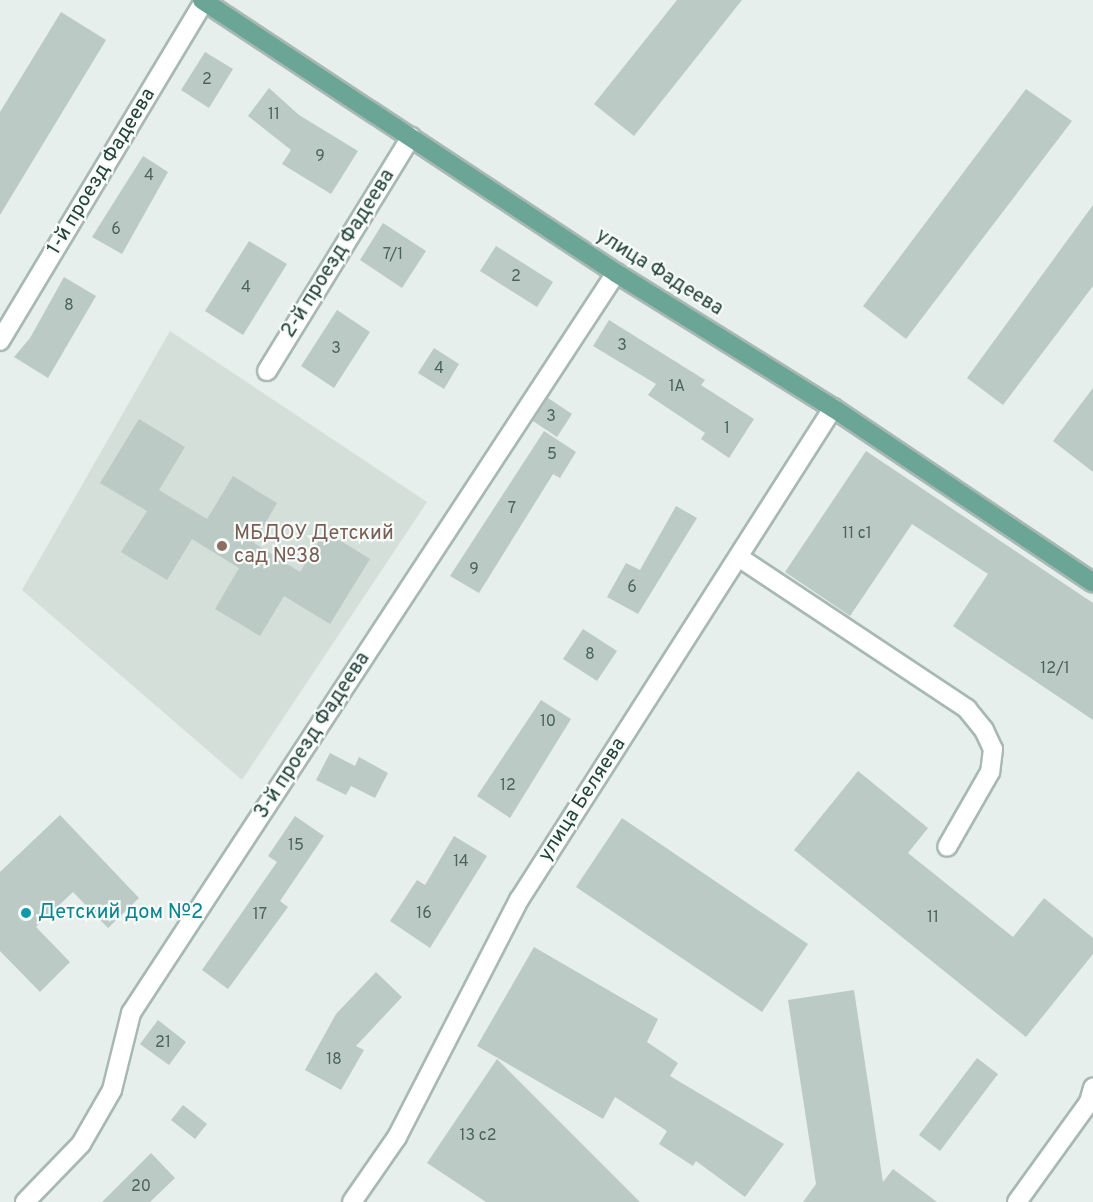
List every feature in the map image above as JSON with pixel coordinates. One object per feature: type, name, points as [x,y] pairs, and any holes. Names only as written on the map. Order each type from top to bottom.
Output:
[{"type":"main road","name":"улица Фадеева","points":[[203,1],[616,273],[833,408],[1093,583]]},
{"type":"street","name":"1-й проезд Фадеева","points":[[0,341],[203,1]]},
{"type":"street","name":"2-й проезд Фадеева","points":[[267,371],[411,137]]},
{"type":"street","name":"3-й проезд Фадеева","points":[[25,1202],[81,1144],[112,1090],[131,1013],[616,273]]},
{"type":"street","name":"улица Беляева","points":[[352,1202],[397,1137],[519,900],[740,558],[833,408]]},
{"type":"street","points":[[740,558],[967,709],[984,730],[993,749],[990,772],[947,847]]},
{"type":"street","points":[[1017,1202],[1089,1102],[1093,1088]]},
{"type":"shaded area","name":"МБДОУ Детский сад №38","points":[[170,331],[427,502],[242,780],[22,590]]},
{"type":"building","points":[[677,0],[742,0],[634,136],[594,104]]},
{"type":"building","points":[[61,12],[106,40],[0,215],[0,112]]},
{"type":"building","points":[[205,52],[233,69],[209,108],[181,90]]},
{"type":"building","points":[[269,88],[299,115],[358,151],[331,194],[282,164],[291,150],[248,116]]},
{"type":"building","points":[[1026,89],[1072,121],[906,339],[863,306]]},
{"type":"building","points":[[143,156],[168,172],[122,254],[92,237]]},
{"type":"building","points":[[1093,205],[1093,286],[1003,405],[967,378]]},
{"type":"building","points":[[383,223],[426,251],[402,288],[360,260]]},
{"type":"building","points":[[249,241],[287,264],[243,335],[205,311]]},
{"type":"building","points":[[496,246],[553,282],[537,307],[480,271]]},
{"type":"building","points":[[64,277],[96,296],[48,378],[14,357],[30,338]]},
{"type":"building","points":[[337,310],[370,332],[334,388],[301,366]]},
{"type":"building","points":[[609,320],[705,380],[701,385],[754,419],[729,458],[701,439],[705,433],[648,395],[656,384],[593,346]]},
{"type":"building","points":[[434,348],[459,364],[444,389],[418,373]]},
{"type":"building","points":[[1093,388],[1093,472],[1053,441]]},
{"type":"building","points":[[548,398],[572,414],[557,437],[533,421]]},
{"type":"building","points":[[139,419],[185,447],[159,490],[207,519],[233,476],[277,503],[254,543],[300,572],[325,531],[370,559],[330,624],[284,596],[260,636],[215,609],[239,568],[192,539],[167,580],[121,552],[147,511],[100,483]]},
{"type":"building","points":[[544,431],[576,452],[560,478],[553,474],[479,593],[450,576]]},
{"type":"building","points":[[866,451],[1093,603],[1093,720],[953,626],[988,574],[912,524],[850,616],[785,572]]},
{"type":"building","points":[[676,506],[697,518],[638,614],[607,597],[626,563],[640,570]]},
{"type":"building","points":[[583,629],[617,651],[597,681],[563,659]]},
{"type":"building","points":[[541,700],[571,719],[510,818],[477,796]]},
{"type":"building","points":[[330,753],[355,766],[359,757],[388,773],[375,798],[351,786],[346,795],[316,780]]},
{"type":"building","points":[[858,771],[928,828],[908,853],[1013,937],[1044,898],[1093,938],[1093,954],[1026,1037],[794,850]]},
{"type":"building","name":"Детский дом №2","points":[[60,815],[139,898],[108,928],[73,892],[36,927],[70,962],[40,992],[0,951],[0,872]]},
{"type":"building","points":[[295,816],[324,836],[280,901],[288,907],[228,989],[202,970],[277,862],[268,856]]},
{"type":"building","points":[[622,818],[808,944],[762,1012],[576,887]]},
{"type":"building","points":[[454,836],[487,856],[430,948],[390,921],[417,880],[425,885]]},
{"type":"building","points":[[534,947],[658,1019],[647,1042],[678,1063],[670,1076],[784,1144],[745,1197],[696,1161],[693,1166],[659,1144],[667,1131],[615,1097],[603,1119],[477,1046]]},
{"type":"building","points":[[376,972],[402,997],[356,1046],[364,1050],[341,1090],[305,1070],[336,1014]]},
{"type":"building","points":[[854,990],[883,1182],[893,1169],[937,1202],[803,1202],[816,1184],[788,1000]]},
{"type":"building","points":[[158,1020],[186,1042],[169,1065],[140,1044]]},
{"type":"building","points":[[977,1058],[998,1074],[940,1151],[919,1135]]},
{"type":"building","points":[[497,1059],[640,1202],[486,1202],[427,1163]]},
{"type":"building","points":[[183,1105],[207,1124],[195,1139],[171,1120]]},
{"type":"building","points":[[151,1153],[175,1178],[150,1202],[102,1202]]},
{"type":"place","name":"МБДОУ Детский сад №38","points":[[222,546]]},
{"type":"place","name":"Детский дом №2","points":[[26,913]]}]
